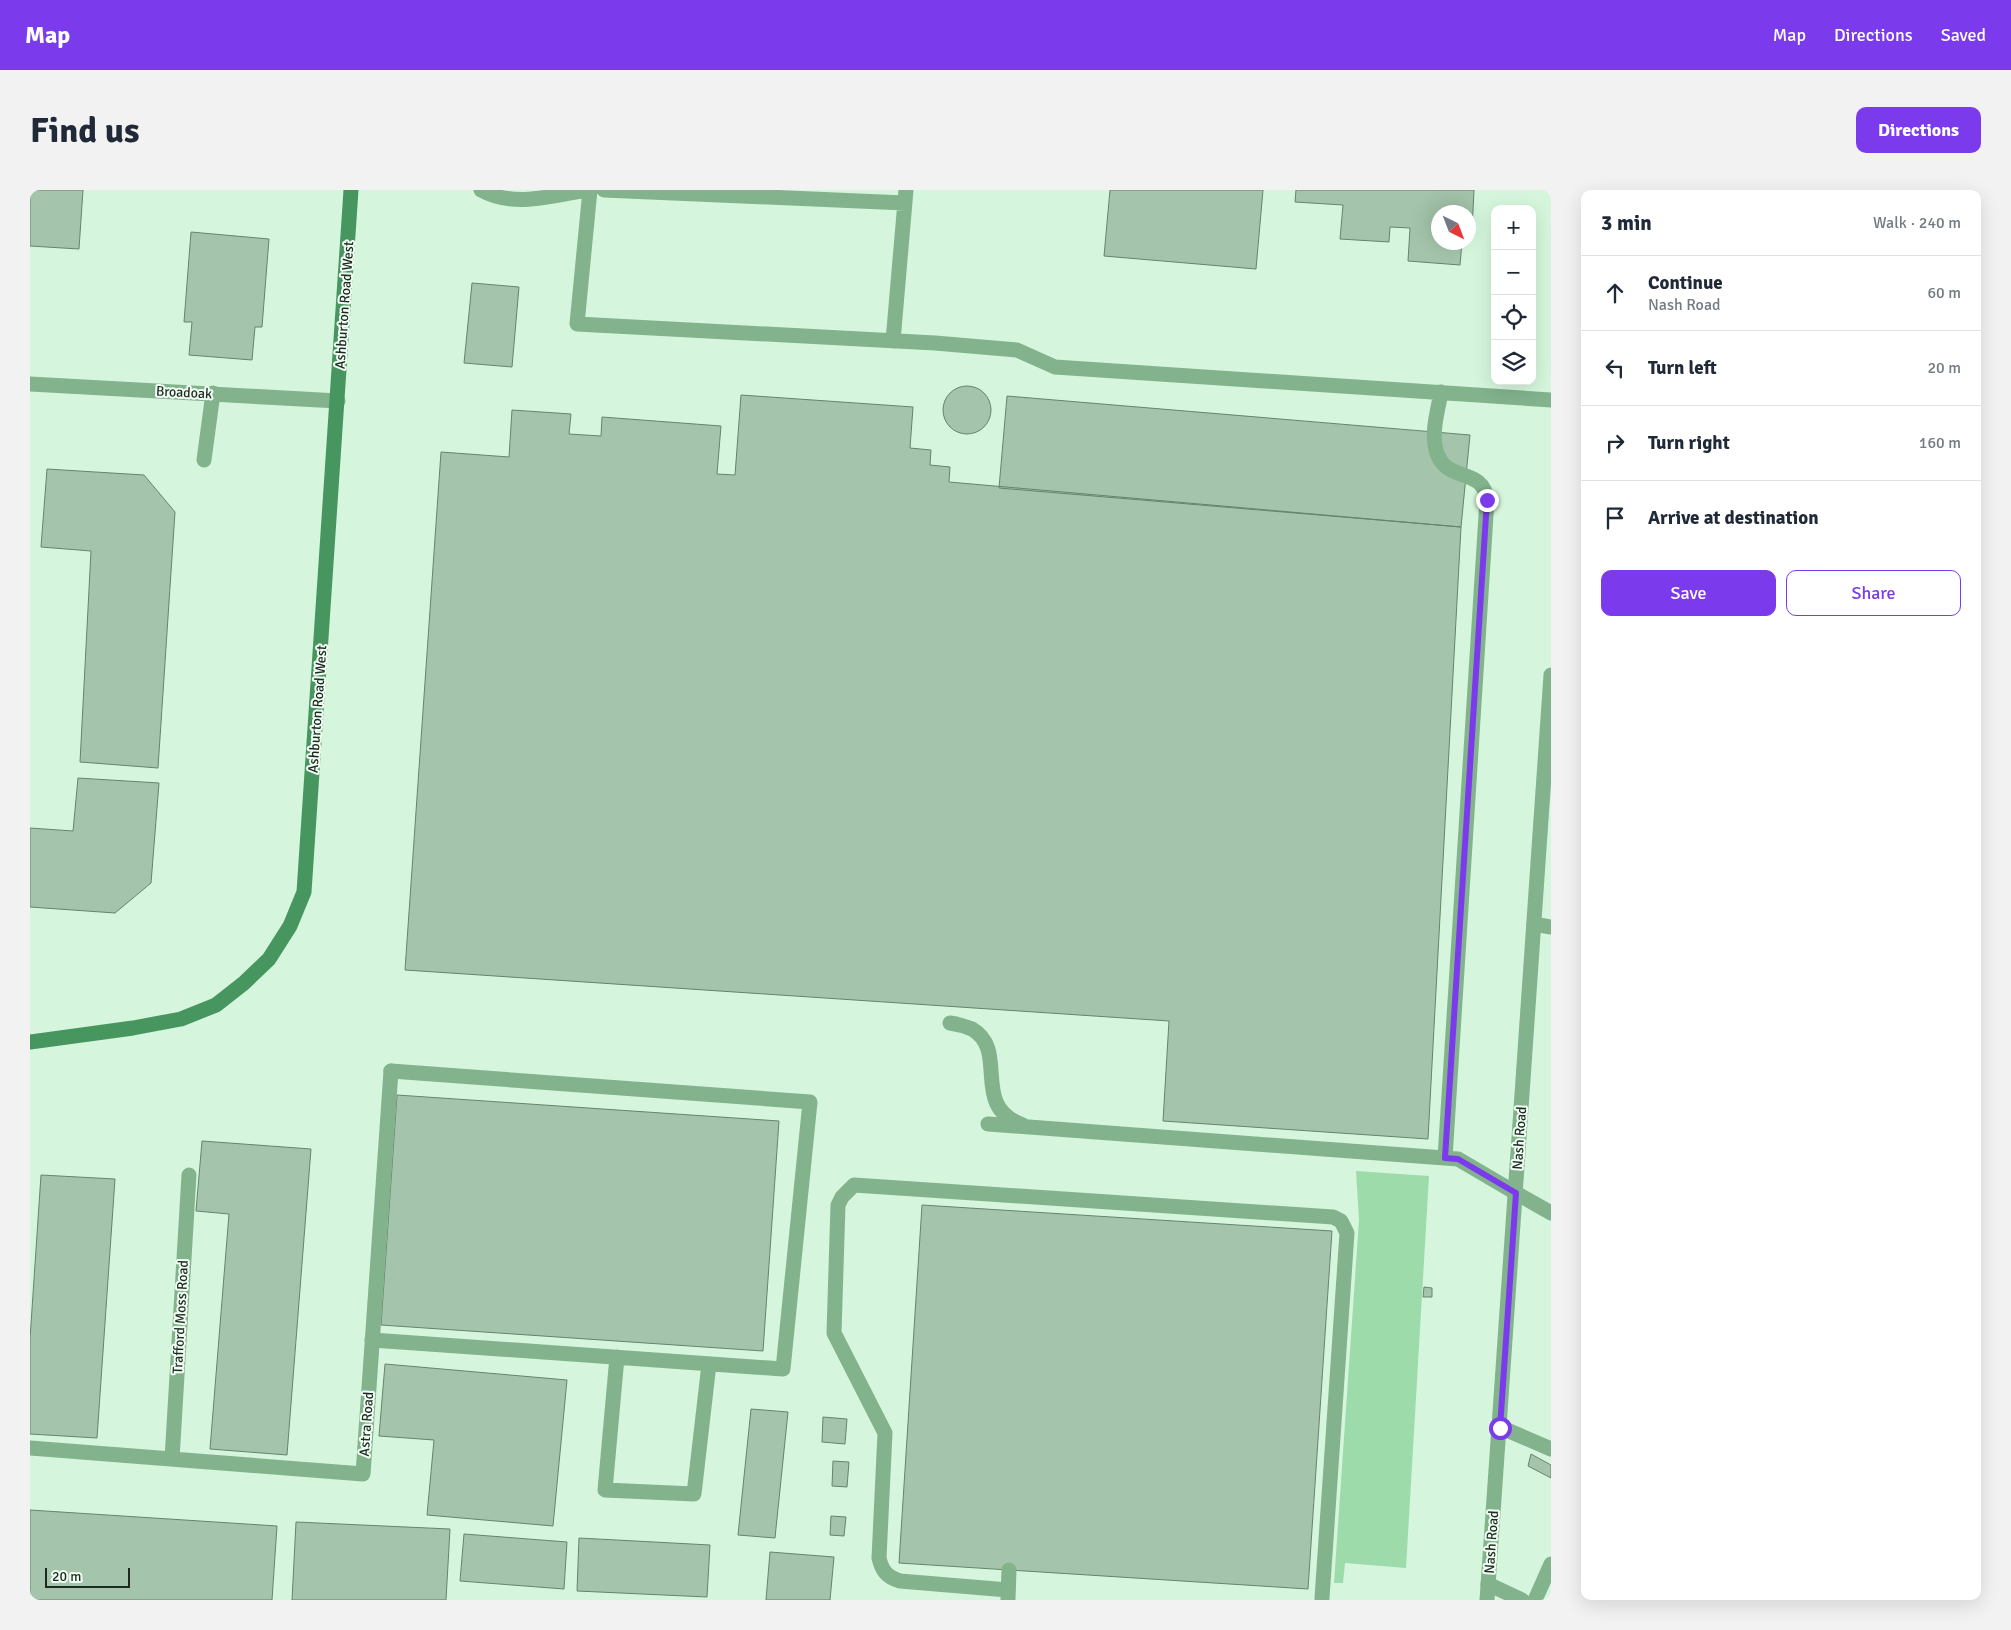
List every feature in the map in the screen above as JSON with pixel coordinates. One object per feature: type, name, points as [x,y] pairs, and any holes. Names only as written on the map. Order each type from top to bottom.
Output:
[{"type":"main road","name":"Ashburton Road West","points":[[30,1042],[133,1028],[181,1019],[216,1005],[244,983],[269,959],[290,926],[304,892],[351,190]]},
{"type":"street","points":[[481,190],[493,197],[524,200],[588,190],[577,324],[893,341],[1017,350],[1055,367],[1551,400]]},
{"type":"street","points":[[604,190],[906,197],[893,341]]},
{"type":"street","name":"Broadoak","points":[[30,384],[338,401]]},
{"type":"street","points":[[1441,392],[1435,442],[1440,460],[1456,474],[1480,482],[1484,488],[1487,500],[1445,1158]]},
{"type":"street","points":[[204,460],[213,393]]},
{"type":"street","name":"Nash Road","points":[[1488,1600],[1551,675]]},
{"type":"street","points":[[1534,924],[1551,927]]},
{"type":"street","points":[[950,1023],[972,1029],[986,1044],[990,1055],[992,1092],[995,1102],[1010,1119],[1029,1127]]},
{"type":"street","name":"Astra Road","points":[[30,1448],[362,1474],[391,1071],[810,1102],[784,1370],[709,1364]]},
{"type":"street","points":[[988,1124],[1458,1159],[1551,1213]]},
{"type":"street","name":"Trafford Moss Road","points":[[172,1459],[189,1176]]},
{"type":"street","points":[[1009,1570],[1008,1595],[900,1581],[892,1579],[881,1566],[879,1558],[885,1433],[834,1333],[838,1205],[842,1196],[854,1184],[1323,1216],[1333,1217],[1341,1221],[1347,1233],[1322,1598]]},
{"type":"street","points":[[372,1340],[709,1364],[694,1494],[605,1490],[617,1358]]},
{"type":"street","points":[[1500,1428],[1551,1449]]},
{"type":"street","points":[[1535,1600],[1551,1564]]},
{"type":"street","points":[[1488,1584],[1522,1600]]},
{"type":"green space","points":[[1356,1171],[1429,1176],[1406,1568],[1345,1563],[1343,1583],[1334,1583],[1359,1220]]},
{"type":"building","points":[[30,190],[83,190],[79,249],[30,246]]},
{"type":"building","points":[[1110,190],[1263,190],[1256,269],[1104,256]]},
{"type":"building","points":[[1296,190],[1474,190],[1473,205],[1431,205],[1431,250],[1461,250],[1460,265],[1408,261],[1410,228],[1390,227],[1389,242],[1340,239],[1343,205],[1295,202]]},
{"type":"building","points":[[191,232],[269,239],[262,327],[255,327],[252,360],[189,355],[192,322],[184,322]]},
{"type":"building","points":[[472,283],[519,287],[512,367],[464,363]]},
{"type":"building","points":[[967,386],[976,388],[984,393],[989,401],[991,410],[989,419],[984,427],[976,432],[967,434],[958,432],[950,427],[945,419],[943,410],[945,401],[950,393],[958,388]]},
{"type":"building","points":[[741,395],[913,407],[910,448],[931,450],[930,465],[950,467],[949,482],[1461,527],[1428,1139],[1163,1121],[1169,1021],[405,970],[441,452],[509,457],[512,410],[571,414],[569,434],[601,436],[602,417],[721,426],[717,474],[735,475]]},
{"type":"building","points":[[1007,396],[1470,435],[1461,527],[999,488]]},
{"type":"building","points":[[47,469],[144,475],[175,512],[158,768],[80,762],[91,551],[41,547]]},
{"type":"building","points":[[78,778],[159,783],[151,883],[115,913],[30,907],[30,828],[73,831]]},
{"type":"building","points":[[397,1095],[779,1121],[763,1351],[381,1325]]},
{"type":"building","points":[[202,1141],[311,1149],[287,1455],[210,1449],[229,1214],[196,1211]]},
{"type":"building","points":[[41,1175],[115,1179],[97,1438],[30,1434],[30,1339]]},
{"type":"building","points":[[922,1205],[1332,1231],[1308,1589],[899,1563]]},
{"type":"building","points":[[1424,1287],[1432,1288],[1432,1297],[1423,1297]]},
{"type":"building","points":[[385,1364],[567,1380],[553,1526],[427,1515],[434,1440],[379,1436]]},
{"type":"building","points":[[751,1409],[788,1412],[775,1538],[738,1535]]},
{"type":"building","points":[[823,1417],[847,1419],[845,1444],[822,1442]]},
{"type":"building","points":[[1531,1454],[1551,1465],[1551,1478],[1528,1466]]},
{"type":"building","points":[[833,1461],[849,1462],[847,1487],[832,1486]]},
{"type":"building","points":[[30,1510],[277,1526],[272,1600],[30,1600]]},
{"type":"building","points":[[831,1516],[846,1517],[844,1536],[830,1535]]},
{"type":"building","points":[[296,1522],[450,1529],[446,1600],[292,1600]]},
{"type":"building","points":[[464,1534],[567,1542],[564,1589],[460,1581]]},
{"type":"building","points":[[579,1538],[710,1545],[707,1597],[577,1591]]},
{"type":"building","points":[[770,1552],[834,1557],[830,1600],[766,1600]]},
{"type":"route","points":[[1487,500],[1445,1158],[1458,1159],[1516,1193],[1500,1428]]}]
